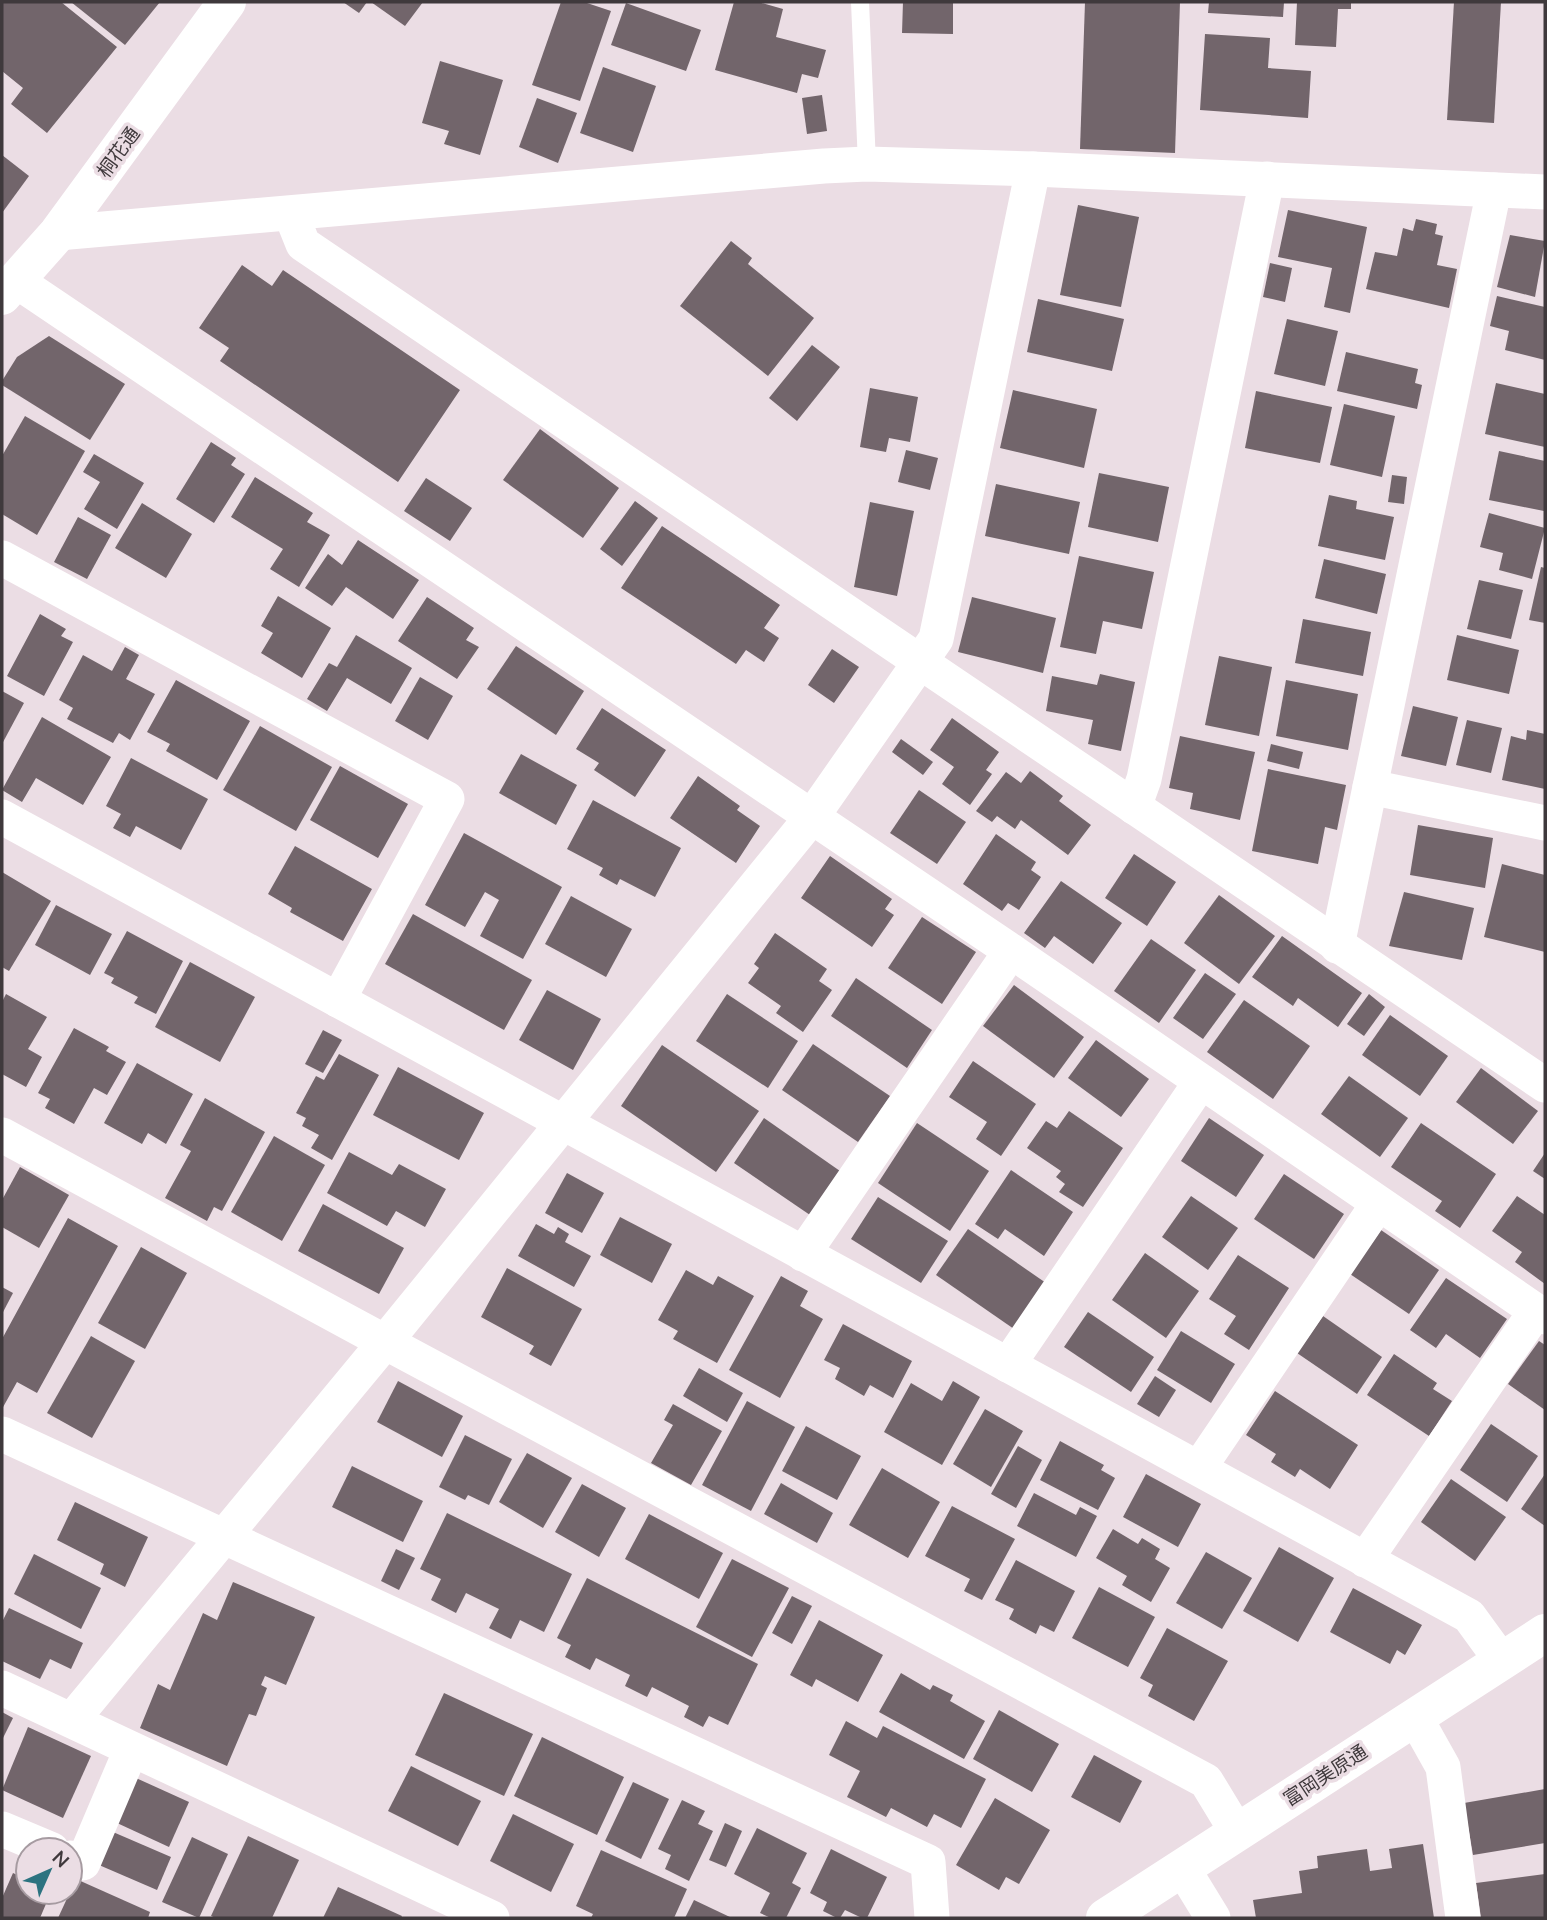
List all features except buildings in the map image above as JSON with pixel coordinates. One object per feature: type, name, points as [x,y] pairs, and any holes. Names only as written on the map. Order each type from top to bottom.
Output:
[{"type":"street","name":"桐花通","points":[[8,288],[58,233],[227,2]]},
{"type":"street","points":[[58,233],[867,164],[1545,192]]},
{"type":"street","points":[[72,1720],[811,818],[936,639],[1032,169]]},
{"type":"street","points":[[1133,807],[1144,779],[1267,179]]},
{"type":"street","points":[[1337,946],[1494,190]]},
{"type":"street","points":[[291,214],[303,244],[1545,1085]]},
{"type":"street","points":[[8,288],[1011,951],[1200,1083],[1541,1314],[1365,1560]]},
{"type":"street","points":[[2,558],[447,799],[338,1000]]},
{"type":"street","points":[[1370,787],[1545,823]]},
{"type":"street","points":[[2,817],[1469,1616],[1501,1660]]},
{"type":"street","points":[[803,1254],[1011,951]]},
{"type":"street","points":[[1008,1365],[1200,1083]]},
{"type":"street","points":[[2,1135],[1206,1781],[1237,1832]]},
{"type":"street","points":[[1199,1468],[1378,1203]]},
{"type":"street","points":[[2,1434],[928,1861],[932,1918]]},
{"type":"street","name":"富岡美原通","points":[[1105,1918],[1545,1633]]},
{"type":"street","points":[[2,1688],[492,1918]]},
{"type":"street","points":[[1415,1717],[1443,1767],[1464,1918]]},
{"type":"street","points":[[84,1861],[131,1750]]},
{"type":"street","points":[[2,1829],[19,1836]]},
{"type":"street","points":[[1183,1869],[1213,1918]]},
{"type":"lane","points":[[860,2],[867,164]]}]
